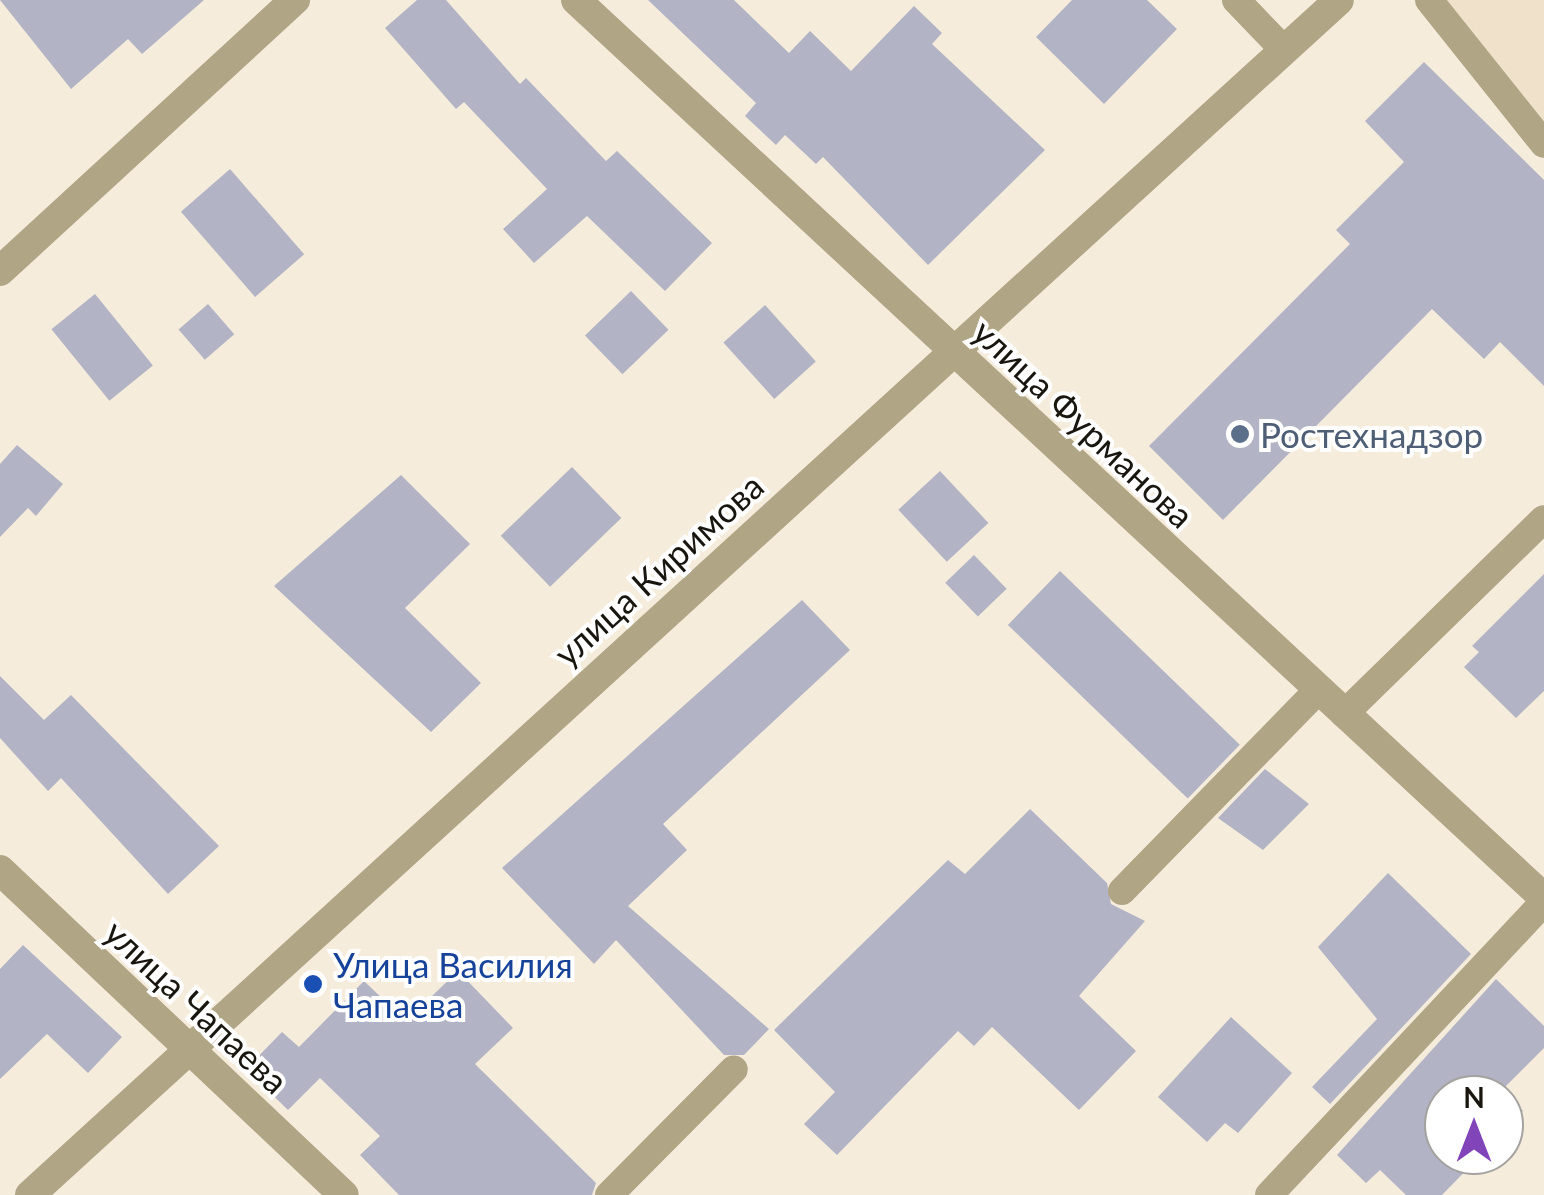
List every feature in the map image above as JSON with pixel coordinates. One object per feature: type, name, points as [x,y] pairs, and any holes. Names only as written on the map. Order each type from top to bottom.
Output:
[{"type":"street","points":[[0,272],[295,0]]},
{"type":"street","name":"улица Фурманова","points":[[576,0],[1544,900]]},
{"type":"street","name":"улица Киримова","points":[[30,1195],[1339,0]]},
{"type":"street","name":"улица Чапаева","points":[[0,870],[344,1195]]},
{"type":"lane","points":[[1236,0],[1284,50]]},
{"type":"lane","points":[[1429,0],[1544,144]]},
{"type":"lane","points":[[1344,714],[1544,519]]},
{"type":"lane","points":[[1122,891],[1318,690]]},
{"type":"lane","points":[[1269,1195],[1544,900]]},
{"type":"lane","points":[[609,1195],[734,1070]]},
{"type":"shaded area","points":[[1429,0],[1544,0],[1544,144]]},
{"type":"building","points":[[0,0],[204,0],[142,54],[128,39],[71,89]]},
{"type":"building","points":[[417,0],[446,0],[520,84],[526,78],[606,161],[617,151],[712,243],[665,291],[587,216],[534,263],[503,229],[547,189],[464,102],[456,109],[385,28]]},
{"type":"building","points":[[648,0],[734,0],[789,53],[810,31],[851,71],[914,6],[942,33],[932,44],[1045,150],[928,265],[823,157],[816,164],[785,135],[776,145],[745,116],[756,103]]},
{"type":"building","points":[[1072,0],[1147,0],[1177,29],[1104,104],[1036,37]]},
{"type":"building","points":[[1424,62],[1544,180],[1544,386],[1500,342],[1484,359],[1432,309],[1223,520],[1149,446],[1350,244],[1336,230],[1404,162],[1365,121]]},
{"type":"building","points":[[230,169],[304,254],[255,297],[181,212]]},
{"type":"building","points":[[631,291],[669,330],[622,374],[585,335]]},
{"type":"building","points":[[95,294],[153,365],[109,401],[51,329]]},
{"type":"building","points":[[208,304],[234,334],[205,360],[179,330]]},
{"type":"building","points":[[765,305],[816,361],[774,399],[723,342]]},
{"type":"building","points":[[17,445],[63,484],[36,516],[28,508],[0,537],[0,464]]},
{"type":"building","points":[[572,467],[621,518],[550,587],[501,536]]},
{"type":"building","points":[[940,471],[988,523],[947,562],[898,510]]},
{"type":"building","points":[[401,475],[470,544],[405,608],[481,683],[431,732],[274,586]]},
{"type":"building","points":[[974,555],[1007,589],[978,617],[945,583]]},
{"type":"building","points":[[1060,571],[1240,745],[1188,799],[1008,625]]},
{"type":"building","points":[[1544,574],[1544,691],[1516,718],[1464,667],[1479,652],[1472,646]]},
{"type":"building","points":[[802,600],[850,650],[663,824],[687,850],[628,906],[769,1029],[744,1055],[724,1055],[616,940],[594,964],[502,868]]},
{"type":"building","points":[[0,676],[44,720],[71,695],[219,846],[168,894],[61,778],[48,791],[0,738]]},
{"type":"building","points":[[1265,769],[1309,804],[1263,850],[1218,818]]},
{"type":"building","points":[[1030,809],[1107,883],[1111,904],[1145,921],[1079,996],[1136,1051],[1079,1110],[992,1027],[974,1046],[958,1031],[837,1155],[804,1124],[835,1092],[774,1030],[948,860],[965,874]]},
{"type":"building","points":[[1388,873],[1471,954],[1330,1104],[1312,1087],[1377,1019],[1318,947]]},
{"type":"building","points":[[23,945],[122,1037],[88,1073],[47,1034],[0,1079],[0,969]]},
{"type":"building","points":[[458,971],[513,1028],[475,1064],[596,1183],[592,1195],[399,1195],[360,1155],[380,1136],[320,1078],[288,1110],[246,1069],[282,1032],[299,1047],[364,981],[406,1021]]},
{"type":"building","points":[[1496,979],[1544,1026],[1544,1048],[1517,1075],[1424,1075],[1424,1175],[1462,1175],[1442,1195],[1406,1195],[1380,1170],[1366,1183],[1337,1155]]},
{"type":"building","points":[[1231,1017],[1292,1073],[1238,1133],[1225,1123],[1207,1142],[1158,1097]]},
{"type":"place","name":"Ростехнадзор","points":[[1240,434]]},
{"type":"place","name":"Улица Василия Чапаева","points":[[313,984]]}]
